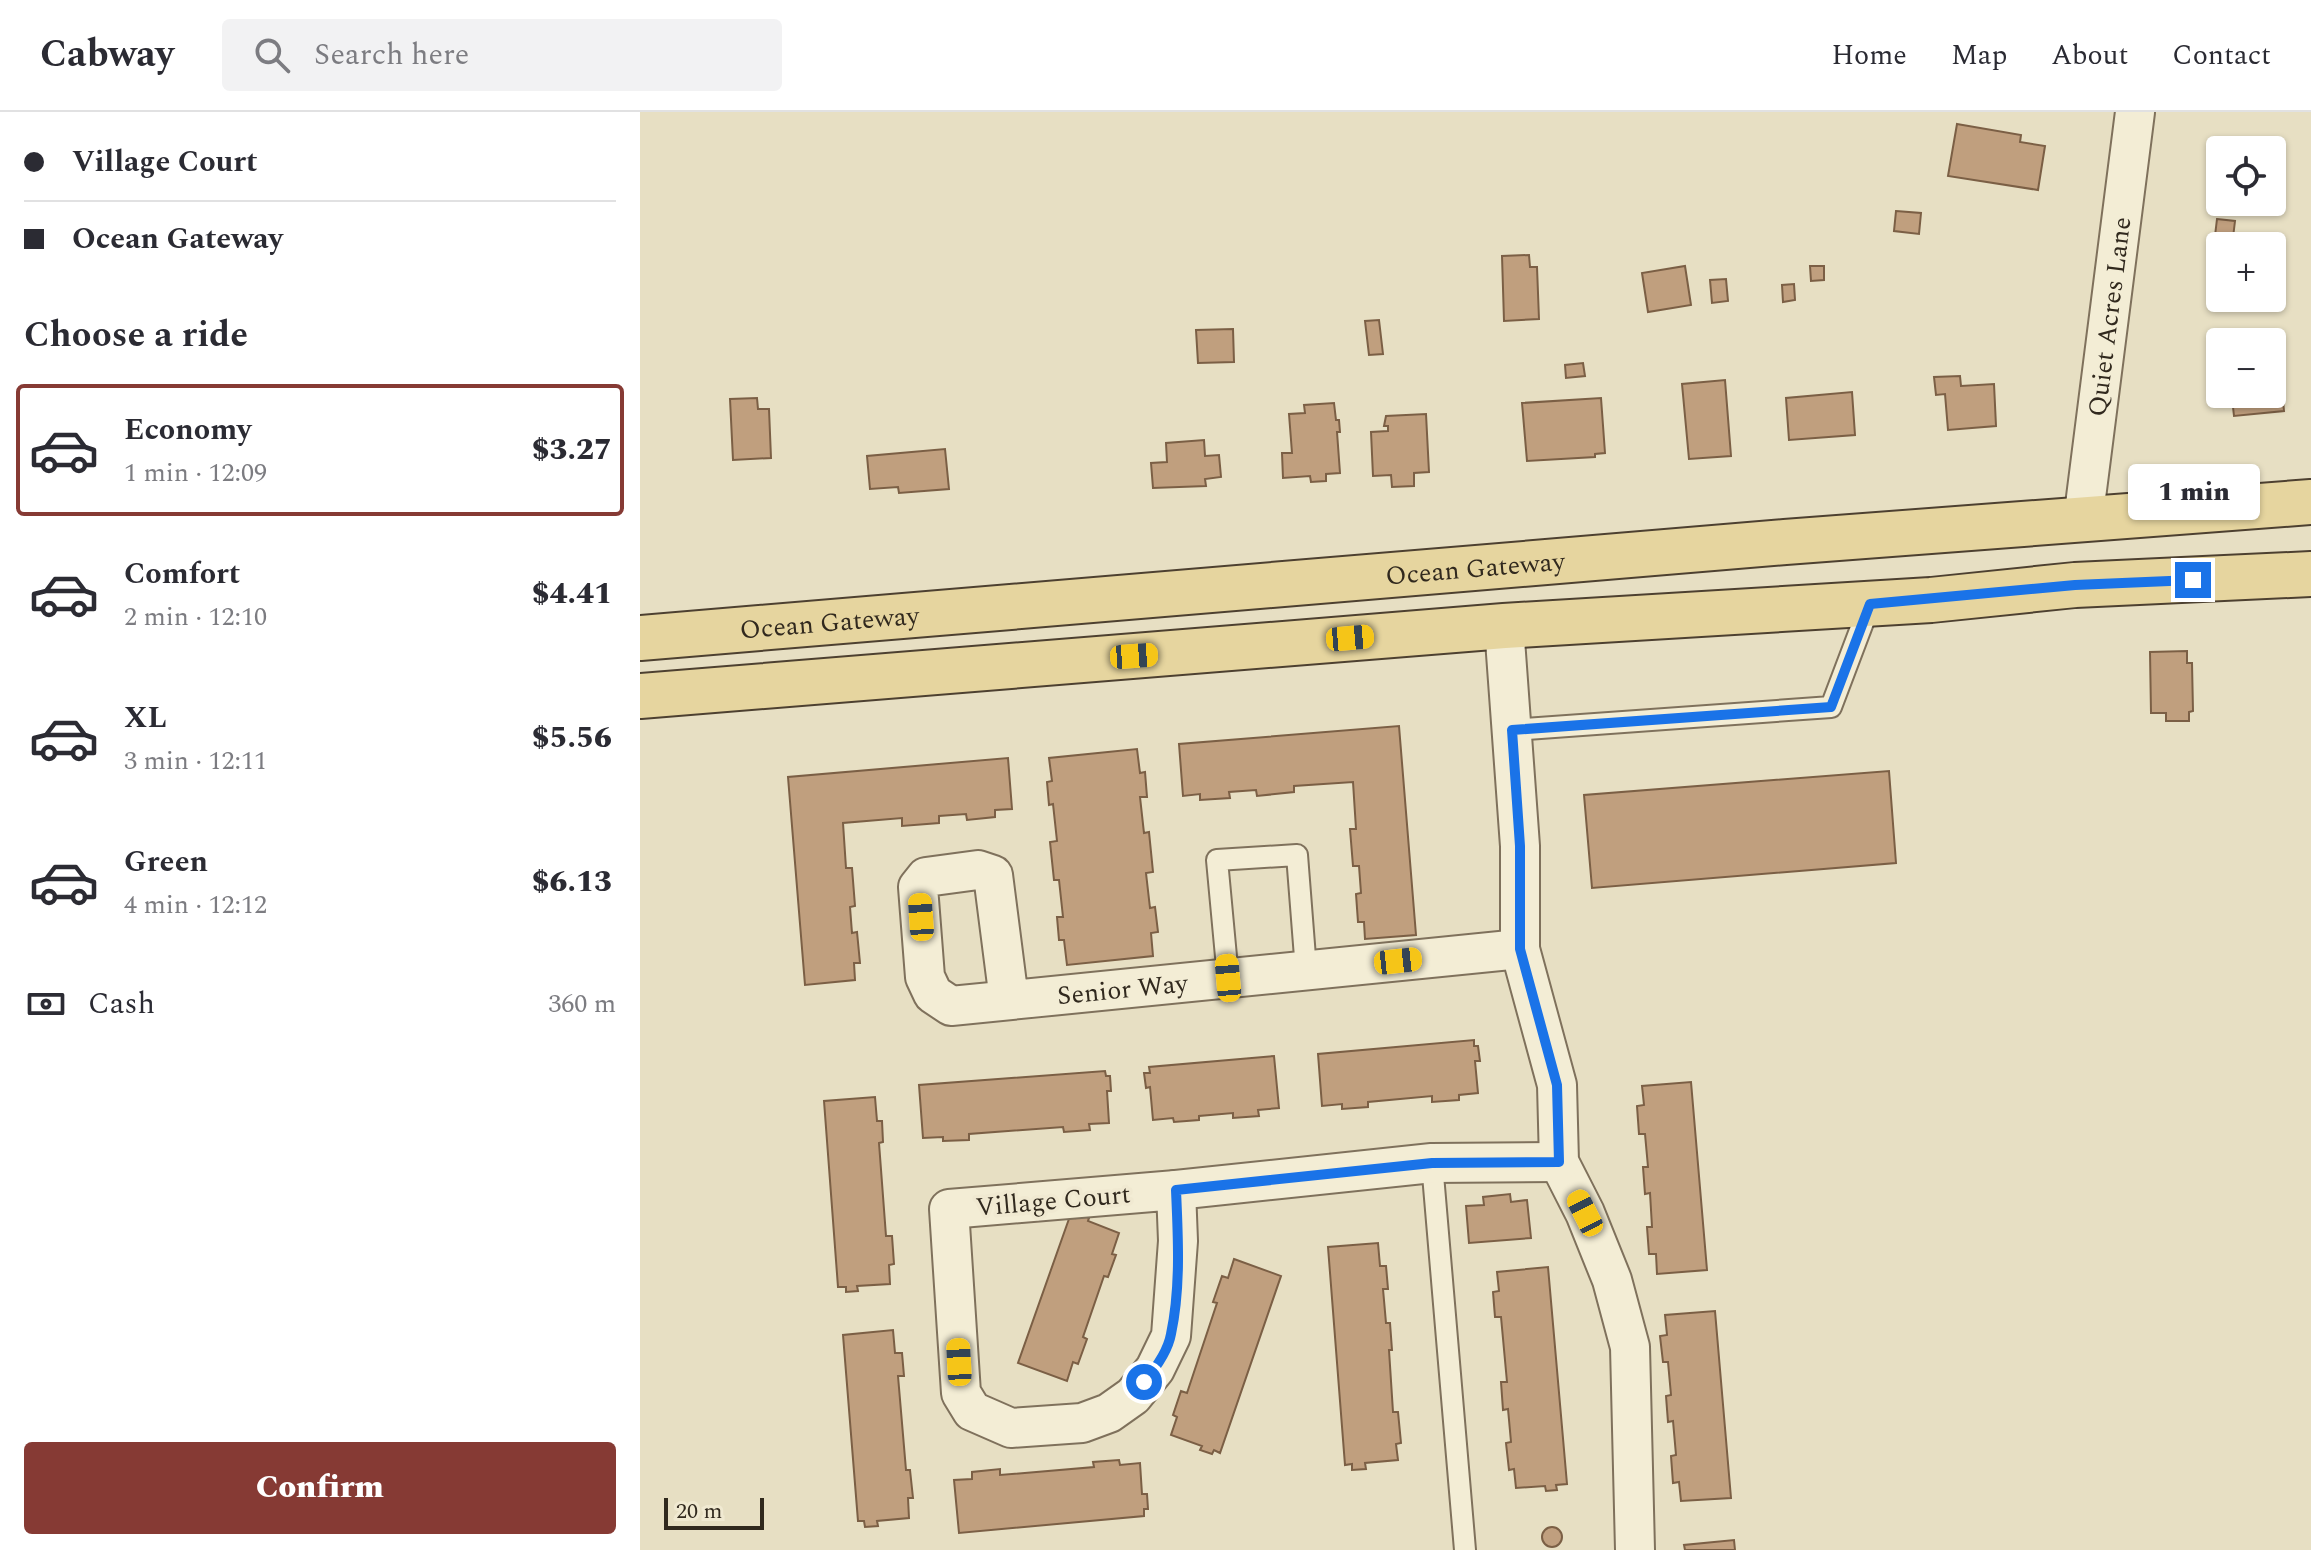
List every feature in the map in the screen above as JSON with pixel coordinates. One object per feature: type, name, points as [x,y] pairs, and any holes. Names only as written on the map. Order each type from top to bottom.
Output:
[{"type":"main road","name":"Ocean Gateway","points":[[640,638],[1785,542],[2311,502]]},
{"type":"main road","points":[[640,696],[1504,626],[1870,604],[2075,585],[2311,574]]},
{"type":"street","name":"Quiet Acres Lane","points":[[2083,521],[2135,112]]},
{"type":"street","points":[[1504,626],[1520,846],[1520,949],[1557,1085],[1559,1162],[1585,1213],[1612,1280],[1630,1347],[1635,1550]]},
{"type":"street","name":"Senior Way","points":[[1009,1000],[1520,949]]},
{"type":"street","name":"Village Court","points":[[1176,1190],[1178,1241],[1171,1336],[1155,1369],[1133,1396],[1109,1413],[1082,1423],[1011,1428],[972,1411],[961,1393],[949,1209],[1176,1190],[1432,1163],[1559,1162]]},
{"type":"lane","points":[[1512,730],[1831,707],[1870,604]]},
{"type":"lane","points":[[1228,978],[1217,860],[1297,855],[1306,970]]},
{"type":"lane","points":[[1432,1163],[1465,1550]]},
{"type":"building","points":[[1957,124],[2021,135],[2020,142],[2045,146],[2038,190],[1948,176]]},
{"type":"building","points":[[1896,211],[1921,213],[1919,234],[1894,231]]},
{"type":"building","points":[[2217,219],[2235,221],[2234,232],[2215,232]]},
{"type":"building","points":[[1529,255],[1530,267],[1537,267],[1539,319],[1504,321],[1502,256]]},
{"type":"building","points":[[1685,266],[1691,305],[1648,312],[1642,273]]},
{"type":"building","points":[[1810,266],[1824,266],[1824,280],[1811,281]]},
{"type":"building","points":[[1726,279],[1728,301],[1712,303],[1710,280]]},
{"type":"building","points":[[1794,284],[1795,300],[1783,302],[1782,285]]},
{"type":"building","points":[[1379,320],[1383,354],[1369,355],[1365,321]]},
{"type":"building","points":[[1233,329],[1234,362],[1198,363],[1196,330]]},
{"type":"building","points":[[1583,363],[1585,376],[1566,378],[1565,365]]},
{"type":"building","points":[[1960,376],[1961,386],[1994,384],[1996,426],[1948,430],[1945,394],[1936,395],[1934,377]]},
{"type":"building","points":[[1725,380],[1731,456],[1689,459],[1682,384]]},
{"type":"building","points":[[1852,392],[1855,435],[1789,440],[1786,398]]},
{"type":"building","points":[[757,398],[758,409],[769,409],[771,458],[733,460],[730,399]]},
{"type":"building","points":[[1601,398],[1605,453],[1595,454],[1595,457],[1527,461],[1522,403]]},
{"type":"building","points":[[1334,403],[1336,420],[1339,420],[1340,473],[1326,474],[1326,481],[1311,482],[1310,476],[1283,478],[1282,453],[1292,453],[1289,414],[1305,413],[1304,405]]},
{"type":"building","points":[[2233,408],[2284,408],[2284,411],[2234,416]]},
{"type":"building","points":[[1426,414],[1429,472],[1414,473],[1414,486],[1392,487],[1391,475],[1373,476],[1371,432],[1388,431],[1388,426],[1384,426],[1386,416]]},
{"type":"building","points":[[1204,440],[1205,456],[1219,455],[1221,477],[1205,479],[1206,486],[1153,488],[1151,463],[1167,462],[1166,443]]},
{"type":"building","points":[[945,449],[949,489],[899,493],[898,487],[870,489],[867,456]]},
{"type":"building","points":[[2187,651],[2187,663],[2192,663],[2193,711],[2189,712],[2189,721],[2166,721],[2166,713],[2151,713],[2150,652]]},
{"type":"building","points":[[1399,726],[1416,935],[1365,939],[1364,922],[1358,922],[1356,894],[1361,893],[1359,866],[1353,866],[1350,829],[1356,829],[1353,782],[1294,786],[1294,792],[1257,796],[1256,790],[1229,792],[1230,798],[1200,800],[1200,794],[1183,796],[1179,744]]},
{"type":"building","points":[[1137,749],[1140,773],[1145,772],[1147,797],[1140,797],[1144,833],[1149,832],[1153,872],[1146,873],[1150,908],[1155,907],[1158,932],[1151,933],[1153,956],[1067,965],[1064,940],[1059,940],[1057,917],[1063,917],[1059,880],[1054,880],[1050,842],[1057,841],[1053,804],[1049,805],[1047,782],[1052,781],[1049,758]]},
{"type":"building","points":[[1008,758],[1012,809],[995,810],[995,817],[967,820],[966,814],[939,816],[939,823],[902,826],[902,818],[843,823],[846,868],[852,868],[855,906],[850,907],[852,933],[857,932],[860,963],[854,963],[855,980],[805,985],[788,777]]},
{"type":"building","points":[[1889,771],[1896,863],[1592,888],[1584,795]]},
{"type":"building","points":[[1474,1040],[1480,1061],[1475,1061],[1478,1093],[1459,1095],[1459,1100],[1432,1102],[1432,1096],[1368,1102],[1368,1107],[1342,1109],[1342,1104],[1322,1106],[1318,1054]]},
{"type":"building","points":[[1274,1056],[1279,1108],[1258,1110],[1259,1116],[1233,1118],[1233,1113],[1199,1116],[1199,1120],[1153,1120],[1150,1087],[1146,1088],[1144,1073],[1150,1073],[1149,1067]]},
{"type":"building","points":[[1105,1071],[1106,1076],[1110,1076],[1111,1091],[1107,1091],[1109,1123],[1089,1124],[1090,1130],[1064,1132],[1063,1127],[969,1134],[969,1140],[923,1138],[919,1085]]},
{"type":"building","points":[[1691,1082],[1707,1270],[1657,1274],[1656,1254],[1649,1254],[1647,1227],[1652,1227],[1650,1193],[1645,1194],[1643,1167],[1648,1167],[1645,1134],[1639,1134],[1637,1106],[1644,1105],[1642,1086]]},
{"type":"building","points":[[875,1097],[877,1121],[882,1121],[883,1142],[879,1143],[886,1236],[892,1236],[894,1264],[889,1265],[890,1284],[857,1286],[858,1291],[846,1292],[846,1287],[838,1287],[824,1101]]},
{"type":"building","points":[[1510,1194],[1511,1202],[1527,1200],[1531,1238],[1469,1243],[1466,1206],[1484,1205],[1483,1197]]},
{"type":"building","points":[[1077,1213],[1089,1218],[1088,1221],[1119,1233],[1112,1254],[1116,1255],[1108,1277],[1104,1276],[1083,1337],[1087,1339],[1078,1364],[1073,1362],[1067,1381],[1018,1363],[1070,1216],[1075,1218]]},
{"type":"building","points":[[1378,1243],[1380,1266],[1386,1266],[1388,1289],[1383,1289],[1386,1323],[1390,1323],[1393,1412],[1398,1412],[1401,1443],[1396,1444],[1398,1460],[1365,1463],[1366,1469],[1352,1470],[1352,1464],[1345,1465],[1328,1247]]},
{"type":"building","points":[[1234,1259],[1281,1276],[1220,1453],[1214,1450],[1212,1454],[1200,1450],[1202,1446],[1171,1435],[1177,1417],[1173,1415],[1181,1391],[1187,1393],[1217,1303],[1213,1302],[1222,1276],[1228,1278]]},
{"type":"building","points":[[1548,1267],[1567,1484],[1556,1485],[1557,1490],[1546,1491],[1545,1486],[1516,1488],[1514,1469],[1509,1470],[1506,1443],[1511,1442],[1508,1409],[1503,1410],[1501,1382],[1507,1382],[1501,1317],[1495,1317],[1493,1292],[1499,1291],[1497,1272]]},
{"type":"building","points":[[1715,1311],[1731,1498],[1681,1501],[1679,1482],[1673,1483],[1671,1456],[1676,1455],[1673,1421],[1668,1422],[1666,1396],[1671,1395],[1668,1362],[1663,1362],[1660,1336],[1667,1335],[1665,1315]]},
{"type":"building","points":[[893,1330],[895,1353],[902,1353],[904,1376],[898,1376],[906,1470],[910,1470],[913,1498],[908,1498],[909,1518],[877,1521],[878,1526],[865,1527],[864,1521],[858,1521],[843,1335]]},
{"type":"building","points":[[1119,1460],[1120,1465],[1140,1463],[1142,1494],[1147,1494],[1148,1509],[1144,1509],[1144,1516],[959,1533],[954,1480],[972,1479],[972,1472],[1000,1469],[1000,1475],[1094,1467],[1093,1462]]},
{"type":"building","points":[[1552,1527],[1559,1530],[1562,1537],[1559,1544],[1552,1547],[1545,1544],[1542,1537],[1545,1530]]},
{"type":"building","points":[[1734,1540],[1735,1550],[1685,1550],[1684,1545]]},
{"type":"route","points":[[1144,1382],[1155,1369],[1171,1336],[1178,1241],[1176,1190],[1432,1163],[1559,1162],[1557,1085],[1520,949],[1520,846],[1512,730],[1831,707],[1870,604],[2075,585],[2193,580]]}]
